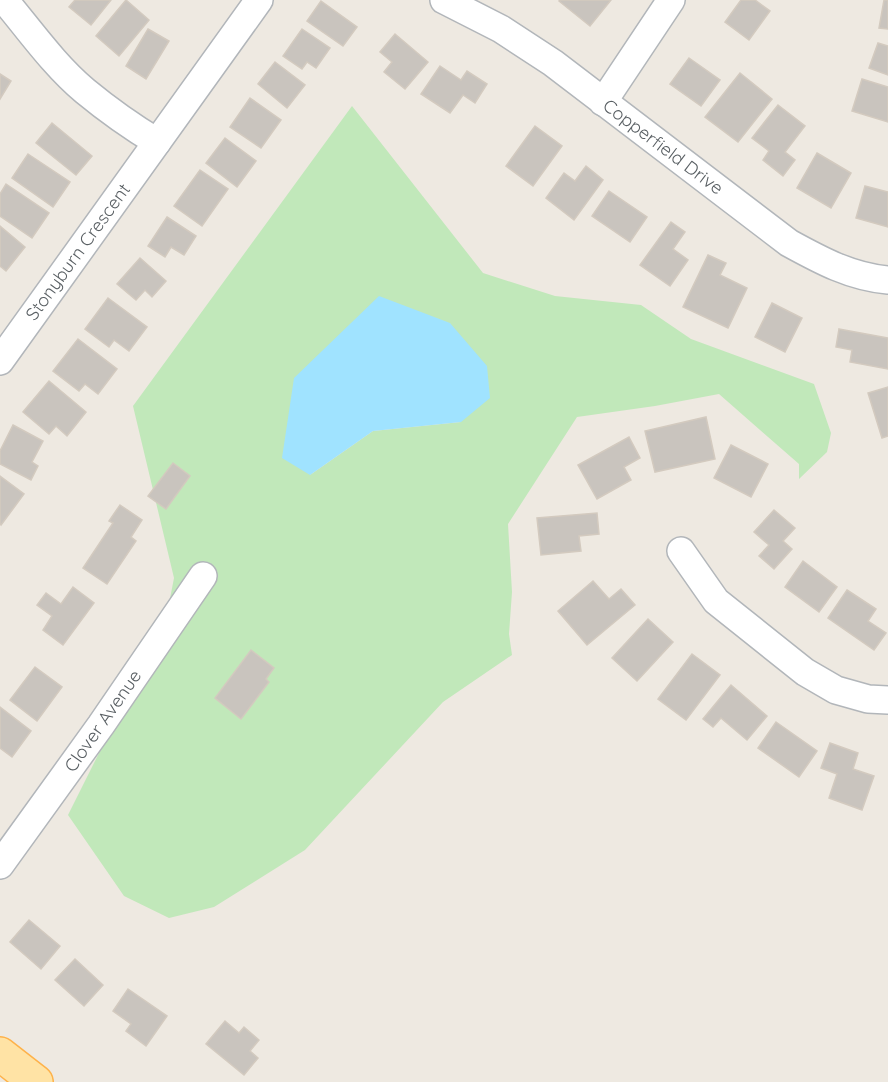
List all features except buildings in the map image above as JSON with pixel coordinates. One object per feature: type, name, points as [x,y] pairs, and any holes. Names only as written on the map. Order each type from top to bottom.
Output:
[{"type":"main road","points":[[0,1054],[36,1082]]},
{"type":"street","points":[[1,0],[6,2],[50,56],[84,90],[157,142]]},
{"type":"street","name":"Stonyburn Crescent","points":[[0,361],[259,0]]},
{"type":"street","name":"Copperfield Drive","points":[[444,0],[501,28],[553,63],[789,243],[829,265],[873,279],[888,280]]},
{"type":"street","points":[[603,102],[671,0]]},
{"type":"street","points":[[681,551],[716,601],[805,672],[837,690],[868,699],[888,700]]},
{"type":"street","name":"Clover Avenue","points":[[0,865],[101,725],[203,576]]},
{"type":"green space","points":[[352,106],[483,273],[555,296],[641,305],[691,339],[814,384],[831,433],[827,452],[799,479],[799,464],[719,394],[577,417],[508,524],[512,592],[509,634],[512,655],[443,702],[305,850],[214,907],[169,918],[124,896],[68,815],[166,619],[174,578],[133,406]],"holes":[[[450,323],[461,422],[373,431],[310,475]]]},
{"type":"water","points":[[379,296],[450,323],[487,366],[490,398],[461,422],[373,431],[310,475],[282,458],[294,378]]}]
